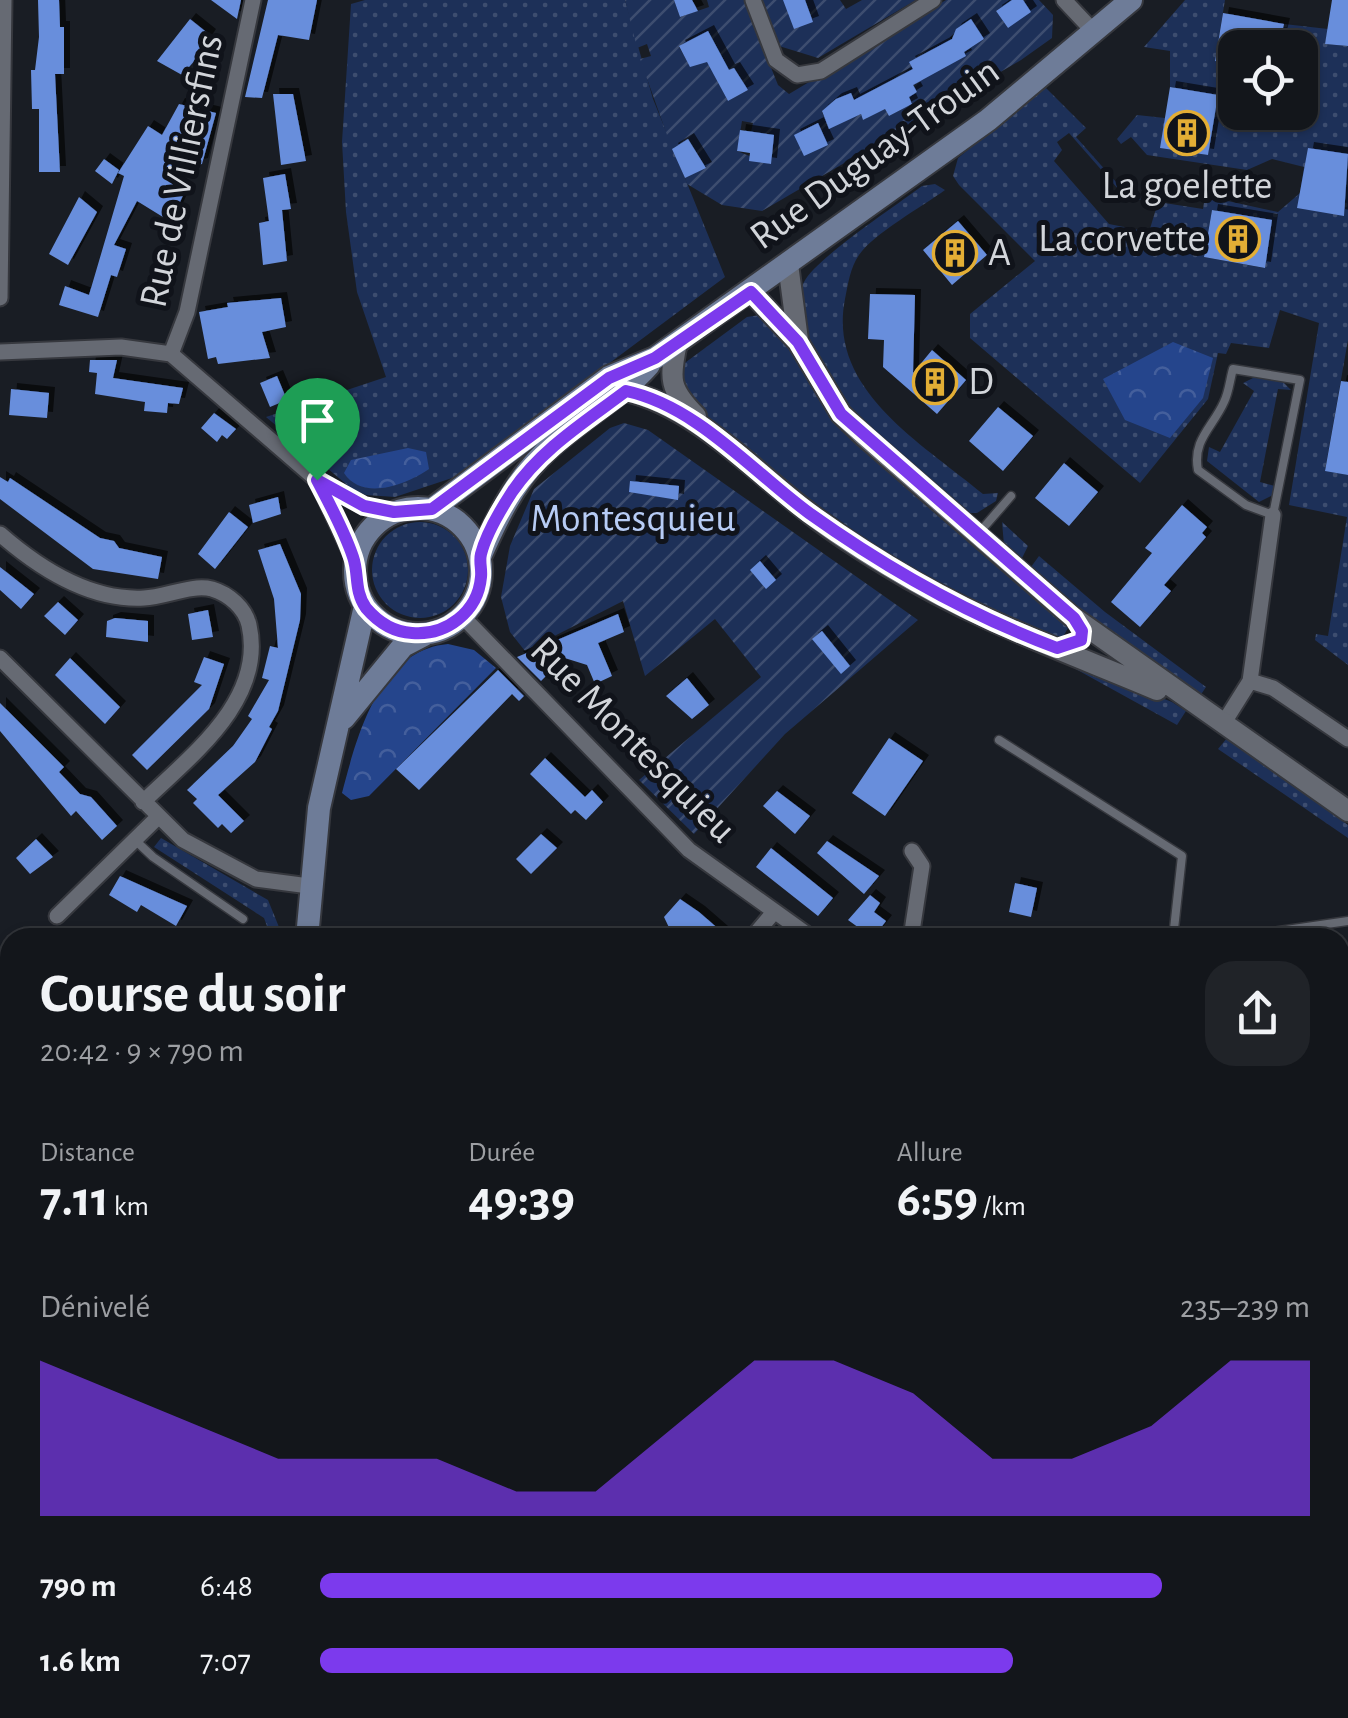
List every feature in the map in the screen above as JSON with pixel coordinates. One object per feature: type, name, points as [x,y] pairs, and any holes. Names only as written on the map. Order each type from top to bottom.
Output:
[{"type":"main road","name":"Rue Duguay-Trouin","points":[[432,509],[609,378],[655,358],[988,120],[1130,0]]},
{"type":"main road","name":"Rue Duguay-Trouin","points":[[480,556],[511,494],[541,455],[626,391],[655,358]]},
{"type":"main road","points":[[339,725],[402,646],[445,629],[462,617],[478,589],[480,556],[471,536],[455,519],[432,509],[394,512],[366,534],[355,562],[354,578],[365,606],[391,628],[425,634]]},
{"type":"main road","points":[[308,928],[309,886],[320,808],[365,606]]},
{"type":"street","points":[[0,298],[4,0]]},
{"type":"street","name":"Rue de Villiersfins","points":[[171,354],[187,312],[253,0]]},
{"type":"street","points":[[753,0],[776,60],[798,75],[821,71],[934,0]]},
{"type":"street","points":[[1064,0],[1095,33]]},
{"type":"street","points":[[788,264],[798,342]]},
{"type":"street","points":[[751,292],[798,342],[841,414],[1074,618],[1348,811]]},
{"type":"street","points":[[677,343],[670,375],[679,400],[722,443]]},
{"type":"street","points":[[0,352],[121,348],[171,354],[317,480],[364,506],[394,512]]},
{"type":"street","points":[[626,391],[664,405],[722,443],[808,512],[886,565],[954,602],[1199,707]]},
{"type":"street","points":[[317,480],[355,562]]},
{"type":"street","points":[[1223,724],[1250,680],[1273,515]]},
{"type":"street","points":[[0,534],[29,558],[87,589],[145,598],[209,588],[232,600],[248,620],[247,669],[228,714],[204,746],[143,802]]},
{"type":"street","name":"Rue Montesquieu","points":[[462,617],[689,850],[797,928]]},
{"type":"street","points":[[1057,648],[1081,640],[1082,631],[1074,618]]},
{"type":"street","points":[[0,658],[183,840],[256,879],[309,886]]},
{"type":"street","points":[[1250,680],[1273,688],[1348,739]]},
{"type":"street","points":[[56,916],[158,818]]},
{"type":"street","points":[[912,851],[922,866],[913,928]]},
{"type":"street","points":[[760,928],[774,912]]},
{"type":"lane","points":[[1233,369],[1300,380],[1273,515],[1246,505],[1198,470],[1195,456],[1200,440],[1224,401],[1233,369]]},
{"type":"lane","points":[[978,534],[1011,496]]},
{"type":"lane","points":[[1000,740],[1182,856],[1174,928]]},
{"type":"lane","points":[[136,840],[152,857],[244,919]]},
{"type":"lane","points":[[1287,928],[1348,921]]},
{"type":"green space","points":[[365,0],[625,0],[653,99],[725,277],[458,476],[395,497],[366,495],[352,489],[266,417],[386,377],[357,292],[342,142],[351,4]]},
{"type":"green space","points":[[625,0],[674,0],[680,17],[709,7],[707,0],[744,0],[778,85],[789,94],[946,0],[1012,0],[996,11],[1008,28],[1023,0],[1039,0],[1053,15],[1052,38],[1021,60],[762,211],[722,205],[687,184],[685,178],[706,167],[688,139],[672,149],[640,59],[651,56],[647,44],[637,48]],"holes":[[[971,19],[984,39],[961,54],[950,37]],[[708,31],[720,55],[690,66],[679,47]],[[734,68],[748,90],[728,101],[716,78]],[[906,73],[917,92],[909,97],[912,104],[889,116],[874,89]],[[851,93],[867,118],[863,120],[861,114],[828,126],[822,112]],[[742,121],[753,123],[751,132],[774,136],[770,164],[737,151]]]},
{"type":"green space","points":[[761,0],[840,0],[846,9],[862,0],[916,0],[818,58],[779,46]]},
{"type":"green space","points":[[1185,0],[1225,0],[1215,60],[1218,61],[1218,130],[1318,130],[1318,30],[1282,30],[1284,24],[1328,29],[1325,44],[1348,46],[1348,340],[1325,470],[1348,475],[1348,665],[1315,640],[1316,634],[1328,636],[1347,517],[1289,505],[1319,323],[1280,310],[1269,348],[1231,343],[1226,354],[1218,353],[1208,399],[1140,483],[970,338],[970,314],[1035,261],[959,185],[953,176],[958,158],[1045,87],[1086,128],[1076,137],[1124,191],[1133,184],[1141,200],[1126,198],[1069,133],[1057,142],[1062,150],[1054,161],[1109,224],[1149,232],[1158,202],[1203,209],[1205,196],[1278,212],[1300,193],[1304,167],[1272,159],[1247,170],[1147,155],[1131,137],[1121,144],[1117,139],[1137,115],[1165,118],[1161,148],[1208,155],[1217,95],[1170,87],[1170,51],[1144,47]],"holes":[[[1212,210],[1272,221],[1264,268],[1204,257]]]},
{"type":"green space","points":[[935,184],[945,190],[887,229],[859,255],[847,288],[843,331],[850,361],[884,411],[983,494],[998,493],[996,501],[977,513],[967,513],[892,450],[847,404],[814,350],[800,300],[804,282],[824,260],[922,186]]},
{"type":"green space","points":[[760,315],[777,325],[829,409],[1069,626],[1063,637],[1041,634],[891,557],[759,463],[693,403],[683,390],[682,365],[747,317]]},
{"type":"green space","points":[[1173,342],[1213,358],[1203,398],[1170,438],[1125,420],[1103,379]]},
{"type":"green space","points":[[1257,376],[1281,380],[1291,390],[1278,389],[1260,482],[1275,486],[1273,495],[1259,502],[1207,461],[1209,447],[1220,452],[1254,391],[1243,383]]},
{"type":"green space","name":"Montesquieu","points":[[624,423],[648,430],[918,620],[785,734],[694,834],[639,780],[761,677],[715,619],[645,676],[623,601],[525,651],[510,632],[501,597],[510,546],[534,489],[610,428]]},
{"type":"green space","points":[[408,448],[426,452],[429,469],[397,485],[362,487],[344,473],[351,460]]},
{"type":"green space","points":[[420,522],[438,526],[454,536],[464,552],[468,570],[464,588],[454,604],[438,614],[420,618],[402,614],[386,604],[376,588],[372,570],[376,552],[386,536],[402,526]]},
{"type":"green space","points":[[1002,522],[1028,546],[1021,560],[1004,545]]},
{"type":"green space","points":[[1039,556],[1105,612],[1206,687],[1200,696],[1095,624],[1031,567]]},
{"type":"green space","points":[[448,644],[474,650],[496,668],[369,796],[351,800],[342,793],[375,699],[404,662],[424,650]]},
{"type":"green space","points":[[1043,651],[1172,702],[1186,711],[1177,725]]},
{"type":"green space","points":[[1227,738],[1348,825],[1348,838],[1218,749]]},
{"type":"green space","points":[[161,838],[268,900],[279,928],[268,928],[264,918],[154,847]]},
{"type":"building","points":[[38,0],[59,0],[60,27],[64,27],[64,74],[55,74],[60,172],[39,172],[39,109],[32,109],[31,70],[35,70],[39,37]]},
{"type":"building","points":[[211,0],[241,0],[237,19]]},
{"type":"building","points":[[268,0],[317,0],[309,40],[278,35],[262,98],[245,97]]},
{"type":"building","points":[[674,0],[692,0],[698,11],[680,17]]},
{"type":"building","points":[[783,0],[805,0],[813,22],[794,29]]},
{"type":"building","points":[[1012,0],[1023,0],[1031,12],[1008,28],[996,11]]},
{"type":"building","points":[[1332,0],[1348,0],[1348,46],[1325,44]]},
{"type":"building","points":[[1223,13],[1284,24],[1282,30],[1220,30]]},
{"type":"building","points":[[190,19],[210,35],[206,41],[209,44],[182,75],[157,61]]},
{"type":"building","points":[[971,19],[984,39],[964,52],[966,56],[913,85],[917,92],[909,97],[912,104],[889,116],[885,109],[863,120],[861,114],[829,129],[822,111],[836,99],[851,93],[854,100],[913,69],[909,62],[952,39],[956,29]]},
{"type":"building","points":[[708,31],[729,70],[734,68],[748,90],[728,101],[707,62],[690,67],[679,46]]},
{"type":"building","name":"La goelette","points":[[1170,87],[1218,95],[1208,155],[1160,148]]},
{"type":"building","points":[[273,94],[293,94],[306,161],[281,165]]},
{"type":"building","points":[[179,104],[216,113],[202,164],[173,171],[177,193],[185,191],[171,222],[137,201],[114,245],[126,249],[117,277],[111,275],[98,317],[59,305],[65,286],[89,295],[124,176],[118,173],[148,126],[162,135]]},
{"type":"building","points":[[818,123],[828,145],[804,156],[794,135]]},
{"type":"building","points":[[740,130],[774,135],[771,164],[749,161],[750,153],[737,151]]},
{"type":"building","points":[[688,139],[706,168],[685,178],[672,149]]},
{"type":"building","points":[[1308,148],[1348,154],[1344,216],[1297,208]]},
{"type":"building","points":[[104,159],[119,170],[112,184],[95,171]]},
{"type":"building","points":[[285,174],[291,209],[282,210],[287,261],[263,265],[259,223],[269,221],[263,178]]},
{"type":"building","points":[[79,197],[97,212],[68,265],[49,254]]},
{"type":"building","name":"La corvette","points":[[1212,210],[1272,220],[1265,268],[1204,257]]},
{"type":"building","name":"A","points":[[958,221],[987,255],[952,285],[923,250]]},
{"type":"building","points":[[870,294],[915,295],[913,373],[932,350],[966,380],[937,414],[883,367],[884,340],[868,339]]},
{"type":"building","points":[[281,298],[286,327],[262,332],[270,358],[218,364],[216,357],[208,359],[199,312],[228,307],[227,303]]},
{"type":"building","points":[[90,360],[117,360],[113,378],[183,388],[179,404],[168,403],[167,413],[144,411],[145,402],[95,394],[97,373],[89,372]]},
{"type":"building","points":[[277,376],[287,400],[270,407],[260,383]]},
{"type":"building","points":[[1341,381],[1348,382],[1348,475],[1325,471]]},
{"type":"building","points":[[11,389],[49,393],[47,418],[9,415]]},
{"type":"building","points":[[998,407],[1033,436],[1003,471],[969,441]]},
{"type":"building","points":[[214,413],[236,429],[227,439],[222,435],[217,442],[201,428]]},
{"type":"building","points":[[1064,463],[1098,492],[1069,526],[1035,498]]},
{"type":"building","points":[[0,477],[8,482],[10,478],[100,538],[114,541],[119,548],[162,557],[158,579],[93,569],[0,499]]},
{"type":"building","points":[[630,481],[679,486],[678,500],[629,492]]},
{"type":"building","points":[[278,497],[281,514],[253,523],[249,505]]},
{"type":"building","points":[[1182,505],[1207,527],[1202,533],[1206,537],[1164,585],[1171,591],[1140,627],[1111,602],[1152,553],[1145,548]]},
{"type":"building","points":[[229,512],[248,527],[215,569],[198,554]]},
{"type":"building","points":[[280,544],[301,594],[300,620],[278,711],[269,727],[272,729],[255,762],[218,795],[244,821],[231,833],[222,824],[218,828],[193,803],[197,799],[187,790],[233,746],[252,719],[248,716],[269,680],[262,678],[270,646],[278,648],[274,599],[258,550]]},
{"type":"building","points":[[760,561],[776,580],[766,589],[750,570]]},
{"type":"building","points":[[0,567],[34,594],[21,609],[0,590]]},
{"type":"building","points":[[58,602],[78,620],[65,635],[44,616]]},
{"type":"building","points":[[208,610],[213,637],[192,640],[188,614]]},
{"type":"building","points":[[618,614],[624,632],[598,643],[612,676],[595,684],[587,665],[536,649]]},
{"type":"building","points":[[107,621],[148,621],[148,642],[106,637]]},
{"type":"building","points":[[822,631],[850,666],[841,674],[812,639]]},
{"type":"building","points":[[529,652],[548,674],[541,681],[517,657]]},
{"type":"building","points":[[204,657],[224,664],[209,709],[147,770],[132,755],[202,685],[194,682]]},
{"type":"building","points":[[70,658],[120,707],[105,724],[55,675]]},
{"type":"building","points":[[498,670],[524,696],[519,701],[512,694],[419,790],[396,769]]},
{"type":"building","points":[[687,678],[709,705],[692,719],[666,696]]},
{"type":"building","points":[[0,703],[64,767],[59,772],[80,794],[91,797],[117,826],[102,840],[76,811],[71,816],[0,731]]},
{"type":"building","points":[[889,738],[923,761],[885,816],[852,793]]},
{"type":"building","points":[[545,758],[585,797],[592,790],[603,802],[586,820],[575,810],[571,814],[530,774]]},
{"type":"building","points":[[777,791],[810,816],[795,834],[763,806]]},
{"type":"building","points":[[541,834],[557,848],[531,874],[516,859]]},
{"type":"building","points":[[36,839],[53,857],[30,874],[16,858]]},
{"type":"building","points":[[827,841],[879,876],[864,894],[817,853]]},
{"type":"building","points":[[771,848],[833,898],[818,916],[756,867]]},
{"type":"building","points":[[120,876],[187,906],[176,926],[141,905],[137,912],[109,895]]},
{"type":"building","points":[[1015,883],[1037,888],[1031,917],[1009,912]]},
{"type":"building","points":[[870,895],[880,903],[874,912],[886,921],[881,928],[859,928],[848,920]]},
{"type":"building","points":[[680,899],[717,928],[669,928],[664,917]]},
{"type":"place","name":"La goelette","points":[[1187,133]]},
{"type":"place","name":"La corvette","points":[[1238,239]]},
{"type":"place","name":"A","points":[[955,253]]},
{"type":"place","name":"D","points":[[935,382]]},
{"type":"route","points":[[751,292],[798,342],[841,414],[1074,618],[1082,631],[1081,640],[1073,646],[1057,648],[1024,636],[886,565],[808,512],[722,443],[642,394],[626,391],[541,455],[511,494],[480,556],[481,578],[476,599],[462,617],[445,629],[425,634],[402,632],[381,623],[365,606],[354,578],[355,562],[317,480],[364,506],[394,512],[432,509],[609,378],[655,358],[751,292]]}]
